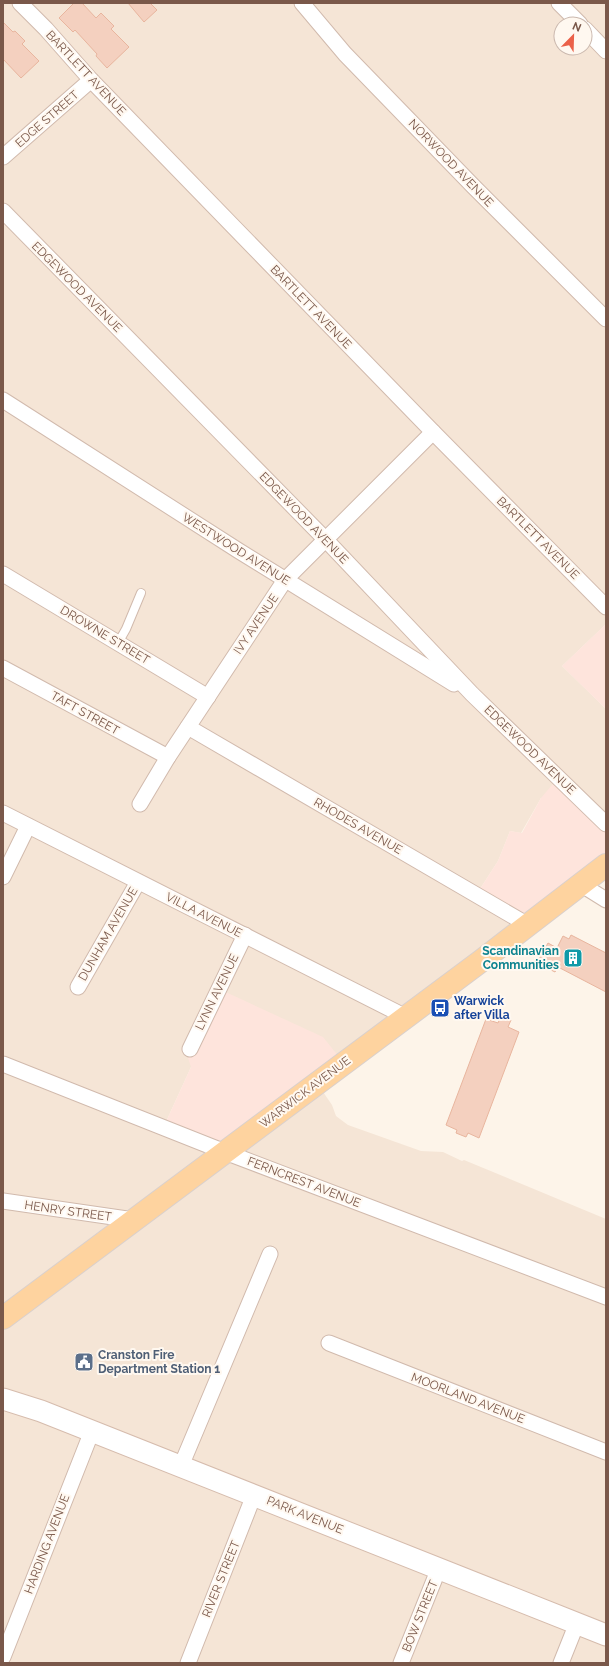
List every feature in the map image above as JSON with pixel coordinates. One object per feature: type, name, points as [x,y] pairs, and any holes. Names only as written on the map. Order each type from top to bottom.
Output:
[{"type":"main road","name":"WARWICK AVENUE","points":[[3,1318],[582,885],[606,865]]},
{"type":"main road","name":"PARK AVENUE","points":[[3,1399],[41,1411],[606,1635]]},
{"type":"street","name":"BARTLETT AVENUE","points":[[20,3],[46,29],[91,80],[433,432],[606,607]]},
{"type":"street","name":"NORWOOD AVENUE","points":[[302,3],[345,54],[473,186],[606,319]]},
{"type":"street","points":[[559,3],[572,16]]},
{"type":"street","points":[[593,37],[606,51]]},
{"type":"street","name":"EDGE STREET","points":[[3,157],[91,80]]},
{"type":"street","name":"EDGEWOOD AVENUE","points":[[3,211],[326,540],[472,694],[606,824]]},
{"type":"street","name":"WESTWOOD AVENUE","points":[[3,400],[285,580],[472,694]]},
{"type":"street","name":"IVY AVENUE","points":[[140,804],[168,757],[285,580],[433,432]]},
{"type":"street","name":"DROWNE STREET","points":[[3,574],[208,697]]},
{"type":"street","name":"TAFT STREET","points":[[3,668],[168,757]]},
{"type":"street","name":"RHODES AVENUE","points":[[188,728],[528,925]]},
{"type":"street","name":"VILLA AVENUE","points":[[3,813],[406,1017]]},
{"type":"street","points":[[3,877],[28,826]]},
{"type":"street","name":"DUNHAM AVENUE","points":[[78,987],[138,882]]},
{"type":"street","points":[[582,885],[606,900]]},
{"type":"street","name":"LYNN AVENUE","points":[[190,1049],[245,936]]},
{"type":"street","name":"FERNCREST AVENUE","points":[[3,1064],[225,1152],[606,1297]]},
{"type":"street","name":"HENRY STREET","points":[[3,1201],[134,1220]]},
{"type":"street","points":[[181,1466],[270,1254]]},
{"type":"street","name":"MOORLAND AVENUE","points":[[329,1343],[606,1452]]},
{"type":"street","name":"HARDING AVENUE","points":[[3,1657],[92,1431]]},
{"type":"street","name":"RIVER STREET","points":[[188,1663],[254,1495]]},
{"type":"street","name":"BOW STREET","points":[[401,1663],[439,1568]]},
{"type":"street","points":[[561,1663],[576,1623]]},
{"type":"lane","points":[[118,643],[126,629],[141,593]]},
{"type":"shaded area","points":[[3,3],[606,3],[606,624],[562,666],[606,709],[606,825],[541,798],[521,833],[510,831],[498,861],[478,892],[522,920],[346,1061],[191,1067],[165,1124],[319,1086],[332,1105],[336,1116],[348,1125],[421,1151],[443,1152],[606,1219],[606,1663],[3,1663]]},
{"type":"shaded area","points":[[606,624],[606,709],[562,666]]},
{"type":"shaded area","points":[[558,778],[606,825],[606,867],[535,921],[478,892],[498,861],[510,831],[522,833],[541,798]]},
{"type":"shaded area","points":[[219,989],[323,1037],[343,1062],[228,1151],[165,1124],[191,1067],[187,1055]]},
{"type":"building","points":[[74,3],[82,3],[96,18],[101,13],[114,26],[111,29],[129,47],[107,68],[96,56],[97,54],[75,30],[73,32],[59,18]]},
{"type":"building","points":[[128,3],[150,3],[157,10],[144,22]]},
{"type":"building","points":[[3,22],[25,41],[22,44],[39,61],[21,78],[3,59]]},
{"type":"building","name":"Scandinavian Communities","points":[[571,935],[606,953],[606,992],[558,967],[555,972],[537,963],[548,943],[557,948],[563,936],[569,939]]},
{"type":"building","points":[[501,1016],[511,1020],[508,1027],[519,1032],[479,1138],[468,1133],[466,1137],[456,1133],[457,1130],[446,1125],[486,1019],[498,1023]]},
{"type":"place","name":"Scandinavian Communities","points":[[573,958]]},
{"type":"place","name":"Warwick after Villa","points":[[440,1008]]},
{"type":"place","name":"Cranston Fire Department Station 1","points":[[84,1362]]}]
